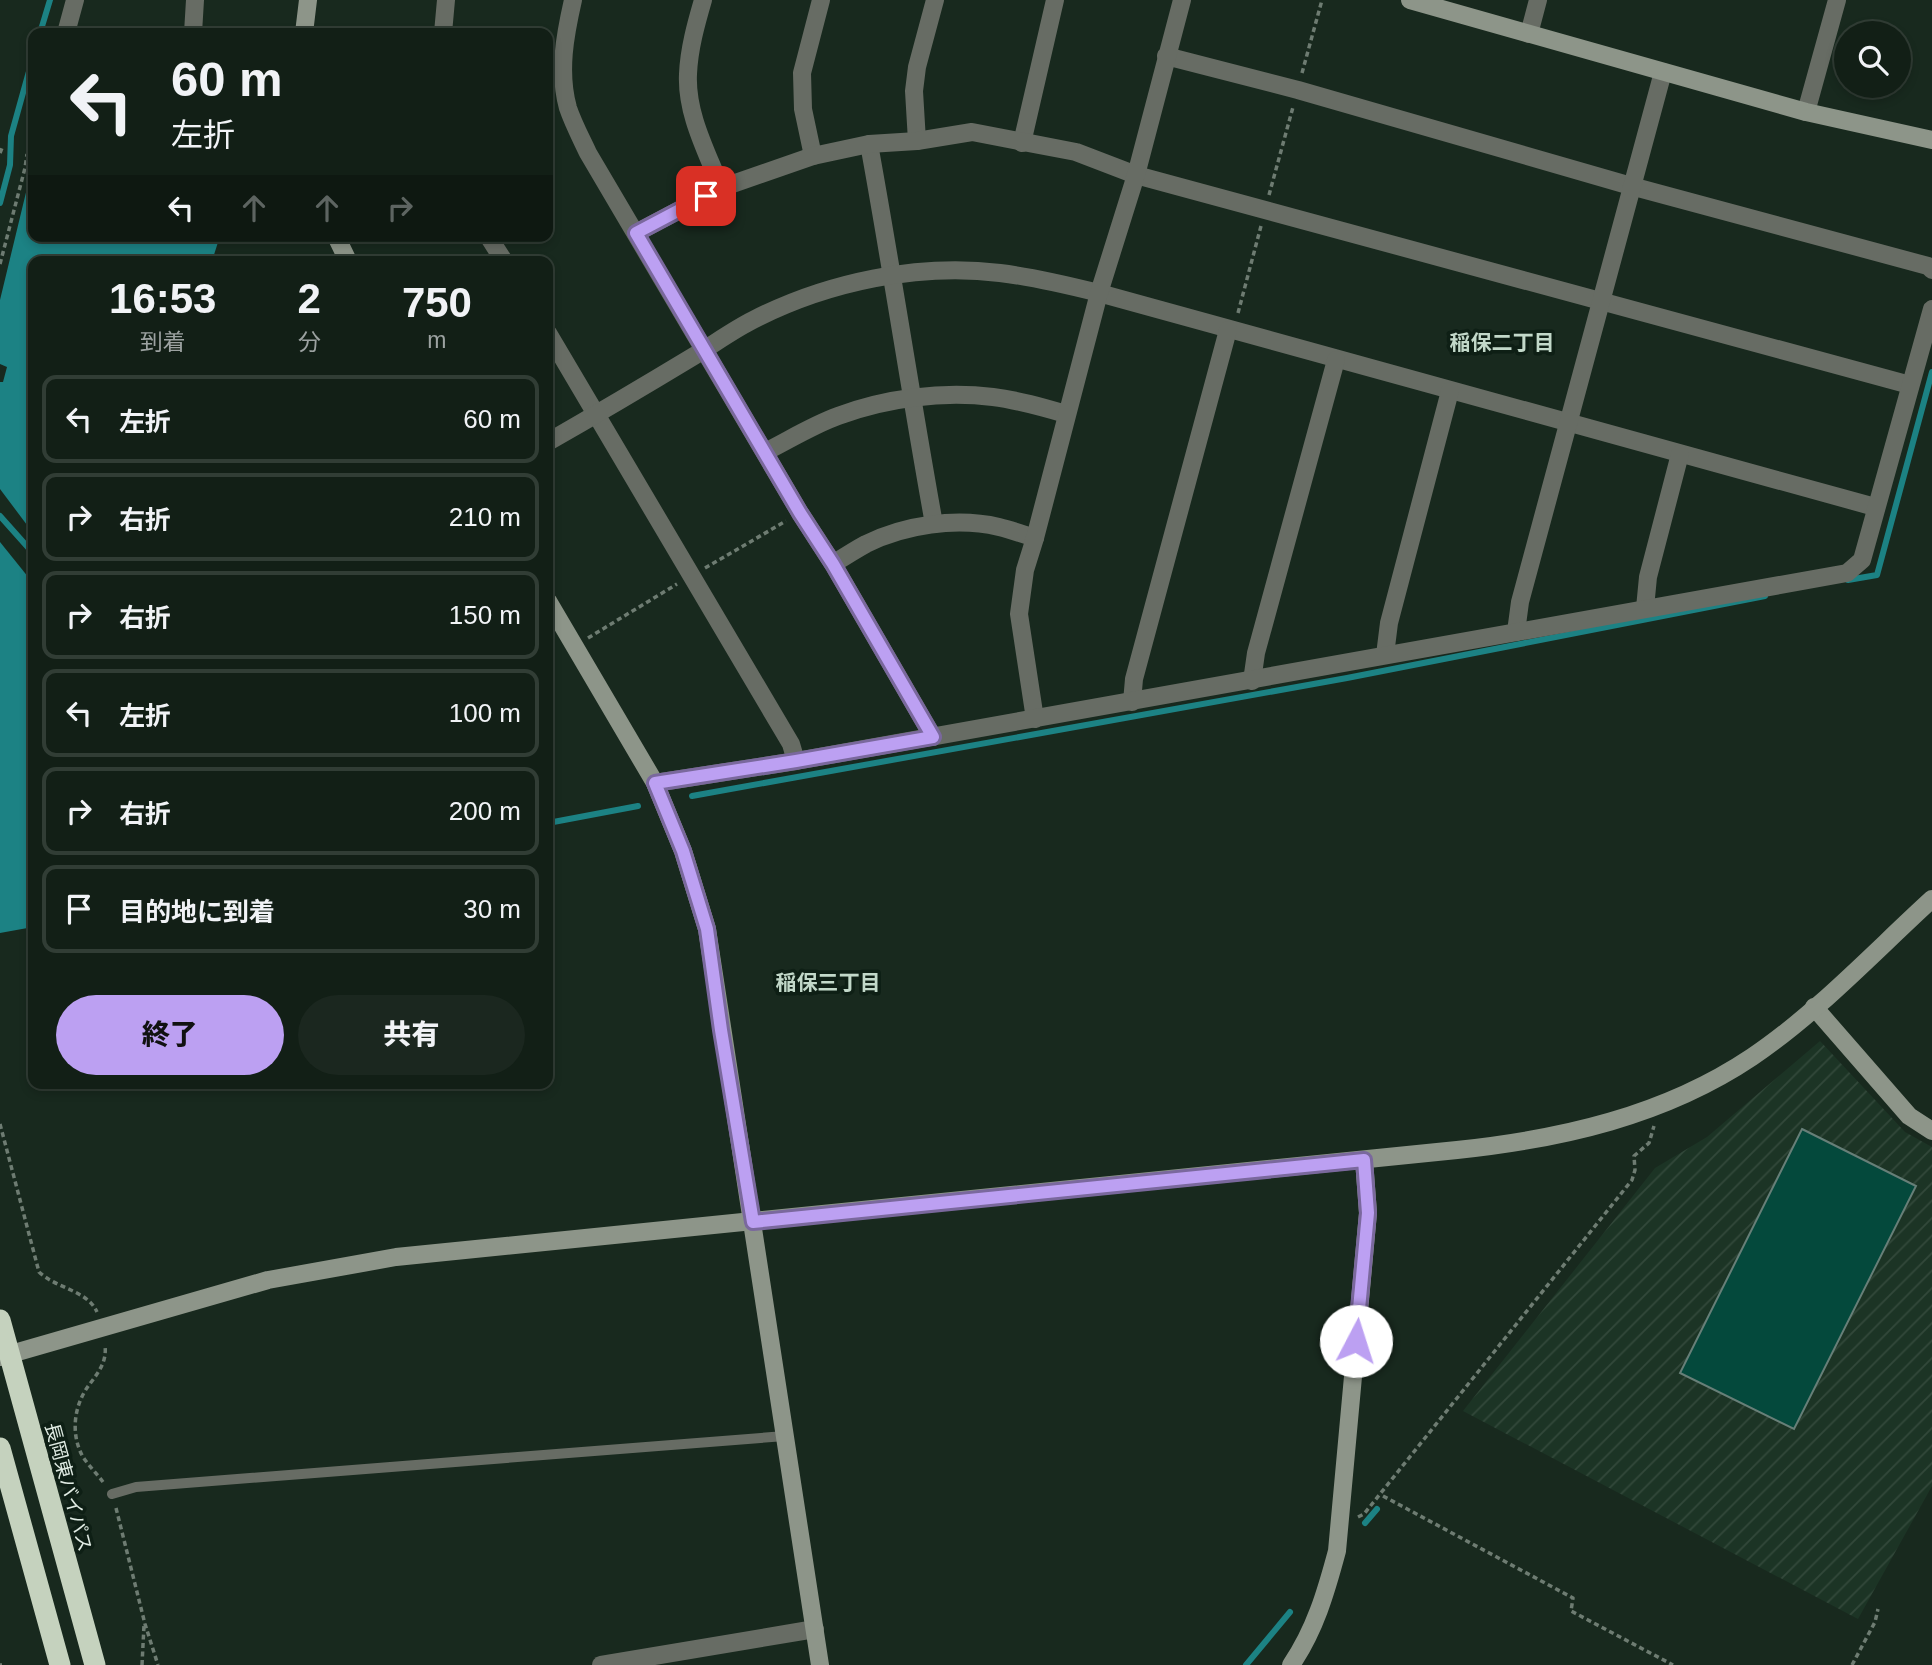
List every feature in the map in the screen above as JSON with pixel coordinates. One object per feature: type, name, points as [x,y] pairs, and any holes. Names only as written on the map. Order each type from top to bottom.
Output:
[{"type":"highway","name":"長岡東バイパス","points":[[0,1320],[4,1356],[95,1665]]},
{"type":"highway","points":[[0,1448],[60,1665]]},
{"type":"street","points":[[67,28],[75,0]]},
{"type":"street","points":[[193,28],[195,0]]},
{"type":"street","points":[[305,28],[308,0]]},
{"type":"street","points":[[443,28],[446,0]]},
{"type":"street","points":[[573,0],[563,60],[569,109],[588,153],[933,737]]},
{"type":"street","points":[[703,0],[690,51],[687,76],[696,125],[721,188]]},
{"type":"street","points":[[813,156],[803,109],[802,73],[821,0]]},
{"type":"street","points":[[916,141],[914,91],[917,67],[935,0]]},
{"type":"street","points":[[1022,143],[1055,0]]},
{"type":"street","points":[[1035,719],[1019,614],[1025,570],[1099,293],[1136,175],[1182,0]]},
{"type":"street","points":[[1410,0],[1806,112],[1932,140]]},
{"type":"street","points":[[1529,34],[1538,0]]},
{"type":"street","points":[[1806,112],[1838,0]]},
{"type":"street","points":[[1166,56],[1298,90],[1631,186],[1928,266],[1932,270]]},
{"type":"street","points":[[1517,632],[1520,602],[1663,72]]},
{"type":"street","points":[[636,233],[721,188],[813,156],[869,144],[916,141],[972,132],[1076,152],[1136,175],[1910,385]]},
{"type":"street","points":[[869,144],[934,524]]},
{"type":"street","points":[[553,439],[753,320],[802,300],[893,274],[950,270],[999,273],[1051,281],[1099,293],[1875,507]]},
{"type":"street","points":[[655,783],[1252,681],[1847,573],[1861,560],[1932,309]]},
{"type":"street","points":[[1132,702],[1134,678],[1228,330]]},
{"type":"street","points":[[553,342],[791,744],[796,761]]},
{"type":"street","points":[[1252,681],[1256,653],[1336,360]]},
{"type":"street","points":[[1385,655],[1389,623],[1450,391]]},
{"type":"street","points":[[765,452],[837,416],[912,398],[949,394],[992,397],[1066,414]]},
{"type":"street","points":[[1646,608],[1648,577],[1680,454]]},
{"type":"street","points":[[833,564],[867,543],[901,531],[934,524],[997,526],[1035,538]]},
{"type":"street","points":[[553,610],[655,783],[683,851],[707,929],[820,1665]]},
{"type":"street","points":[[4,1356],[268,1280],[396,1257],[1493,1146],[1612,1122],[1693,1091],[1754,1056],[1814,1007],[1932,899]]},
{"type":"street","points":[[1814,1007],[1909,1116],[1932,1131]]},
{"type":"street","points":[[1291,1665],[1304,1646],[1324,1601],[1337,1551],[1368,1213],[1364,1160]]},
{"type":"street","points":[[601,1665],[815,1629]]},
{"type":"lane","points":[[112,1494],[150,1486],[785,1436]]},
{"type":"path","points":[[1228,330],[1237,315],[1322,0]]},
{"type":"path","points":[[0,153],[2,148]]},
{"type":"path","points":[[0,264],[27,155]]},
{"type":"path","points":[[1340,1525],[1364,1514],[1632,1180],[1635,1170],[1634,1156],[1649,1143],[1654,1128],[1651,1108]]},
{"type":"path","points":[[0,1124],[39,1272],[50,1282],[81,1295],[94,1305],[103,1326]]},
{"type":"path","points":[[1384,1496],[1573,1598],[1571,1611],[1673,1665]]},
{"type":"path","points":[[1852,1665],[1875,1622],[1878,1609]]},
{"type":"path","points":[[142,1665],[145,1623]]},
{"type":"shaded area","points":[[1820,1041],[1905,1132],[1932,1147],[1932,1486],[1858,1619],[1463,1411],[1655,1168],[1707,1137]]},
{"type":"water","points":[[28,184],[28,242],[218,242],[214,256],[28,256],[28,526],[0,489],[0,382],[3,382],[7,367],[0,364],[0,300]]},
{"type":"water","points":[[0,542],[28,577],[28,928],[0,933]]},
{"type":"building","points":[[1802,1129],[1916,1186],[1794,1429],[1680,1373]]},
{"type":"waterway","points":[[42,28],[50,0]]},
{"type":"waterway","points":[[0,203],[10,165],[11,136],[28,75]]},
{"type":"waterway","points":[[1848,580],[1877,575],[1932,372]]},
{"type":"waterway","points":[[0,516],[28,547]]},
{"type":"waterway","points":[[692,796],[1347,678],[1765,596]]},
{"type":"waterway","points":[[553,822],[638,806]]},
{"type":"waterway","points":[[1365,1523],[1377,1509]]},
{"type":"waterway","points":[[1246,1665],[1290,1612]]},
{"type":"district","name":"稲保二丁目","points":[[1502,343]]},
{"type":"district","name":"稲保三丁目","points":[[828,983]]},
{"type":"route","points":[[706,196],[636,233],[933,737],[655,783],[683,851],[707,929],[753,1222],[1364,1160],[1368,1213],[1356,1341]]}]
